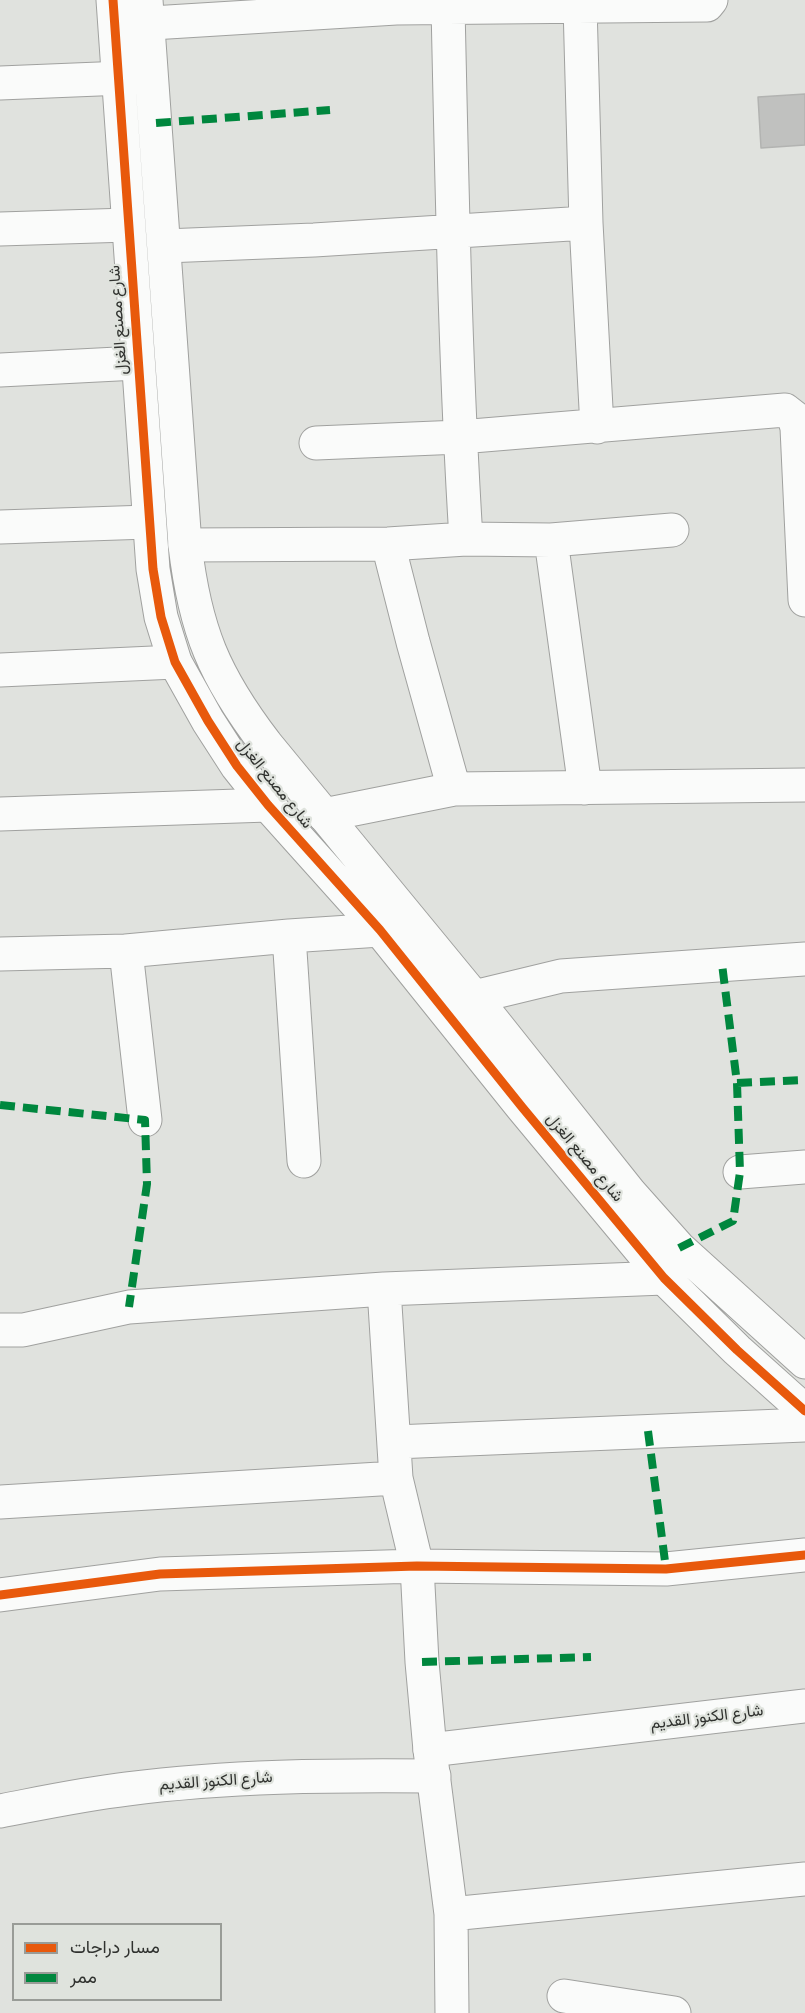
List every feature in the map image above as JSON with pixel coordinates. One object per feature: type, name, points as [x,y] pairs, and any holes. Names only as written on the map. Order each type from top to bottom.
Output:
[{"type":"street","points":[[114,13],[397,4],[448,7],[484,3],[580,5],[620,2],[706,5],[711,0]]},
{"type":"street","points":[[580,5],[586,223],[597,427]]},
{"type":"street","points":[[448,7],[453,232],[466,539]]},
{"type":"street","name":"شارع مصنع الغزل","points":[[147,12],[185,545],[190,588],[201,630],[218,671],[240,709],[474,997],[578,1130],[679,1248],[805,1362]]},
{"type":"street","name":"شارع مصنع الغزل","points":[[114,13],[148,522],[161,616],[175,662],[208,721],[237,766],[268,805],[380,930],[522,1107],[664,1278],[737,1350],[805,1411]]},
{"type":"street","points":[[0,83],[153,77]]},
{"type":"street","points":[[165,246],[586,223]]},
{"type":"street","points":[[0,230],[128,225]]},
{"type":"street","points":[[0,370],[137,363]]},
{"type":"street","points":[[316,443],[460,437],[785,410],[794,417],[796,428],[805,600]]},
{"type":"street","points":[[0,527],[148,522]]},
{"type":"street","points":[[185,545],[388,544],[466,539],[551,540],[672,530]]},
{"type":"street","points":[[551,540],[585,788]]},
{"type":"street","points":[[388,544],[454,789]]},
{"type":"street","points":[[0,670],[175,662]]},
{"type":"street","points":[[324,815],[454,789],[805,785]]},
{"type":"street","points":[[0,814],[268,805]]},
{"type":"street","points":[[0,954],[126,951],[380,930]]},
{"type":"street","points":[[289,936],[304,1161]]},
{"type":"street","points":[[126,951],[145,1120]]},
{"type":"street","points":[[474,997],[561,976],[805,959]]},
{"type":"street","points":[[740,1172],[805,1167]]},
{"type":"street","points":[[0,1330],[23,1330],[129,1307],[384,1289],[664,1278]]},
{"type":"street","points":[[384,1289],[396,1478],[417,1566],[422,1662],[451,1914],[452,2013]]},
{"type":"street","points":[[395,1442],[805,1425]]},
{"type":"street","points":[[0,1502],[396,1478]]},
{"type":"street","points":[[0,1595],[160,1574],[417,1566],[666,1569],[805,1555]]},
{"type":"street","name":"شارع الكنوز القديم","points":[[0,1811],[126,1789],[228,1780],[331,1775],[432,1763],[805,1706]]},
{"type":"street","points":[[451,1914],[805,1879]]},
{"type":"street","points":[[564,1996],[674,2013]]},
{"type":"building","points":[[805,94],[805,145],[761,148],[758,97]]},
{"type":"marked path","points":[[156,123],[330,110]]},
{"type":"marked path","points":[[679,1248],[733,1221],[740,1172],[737,1083],[722,964]]},
{"type":"marked path","points":[[737,1083],[805,1080]]},
{"type":"marked path","points":[[0,1105],[145,1120],[147,1184],[129,1307]]},
{"type":"marked path","points":[[648,1431],[666,1569]]},
{"type":"marked path","points":[[422,1662],[591,1657]]},
{"type":"cycle path","points":[[113,0],[153,569],[161,617],[175,662],[208,721],[237,766],[268,805],[380,930],[522,1107],[664,1278],[737,1350],[805,1411]]},
{"type":"cycle path","points":[[0,1595],[160,1574],[417,1566],[666,1569],[805,1555]]}]
